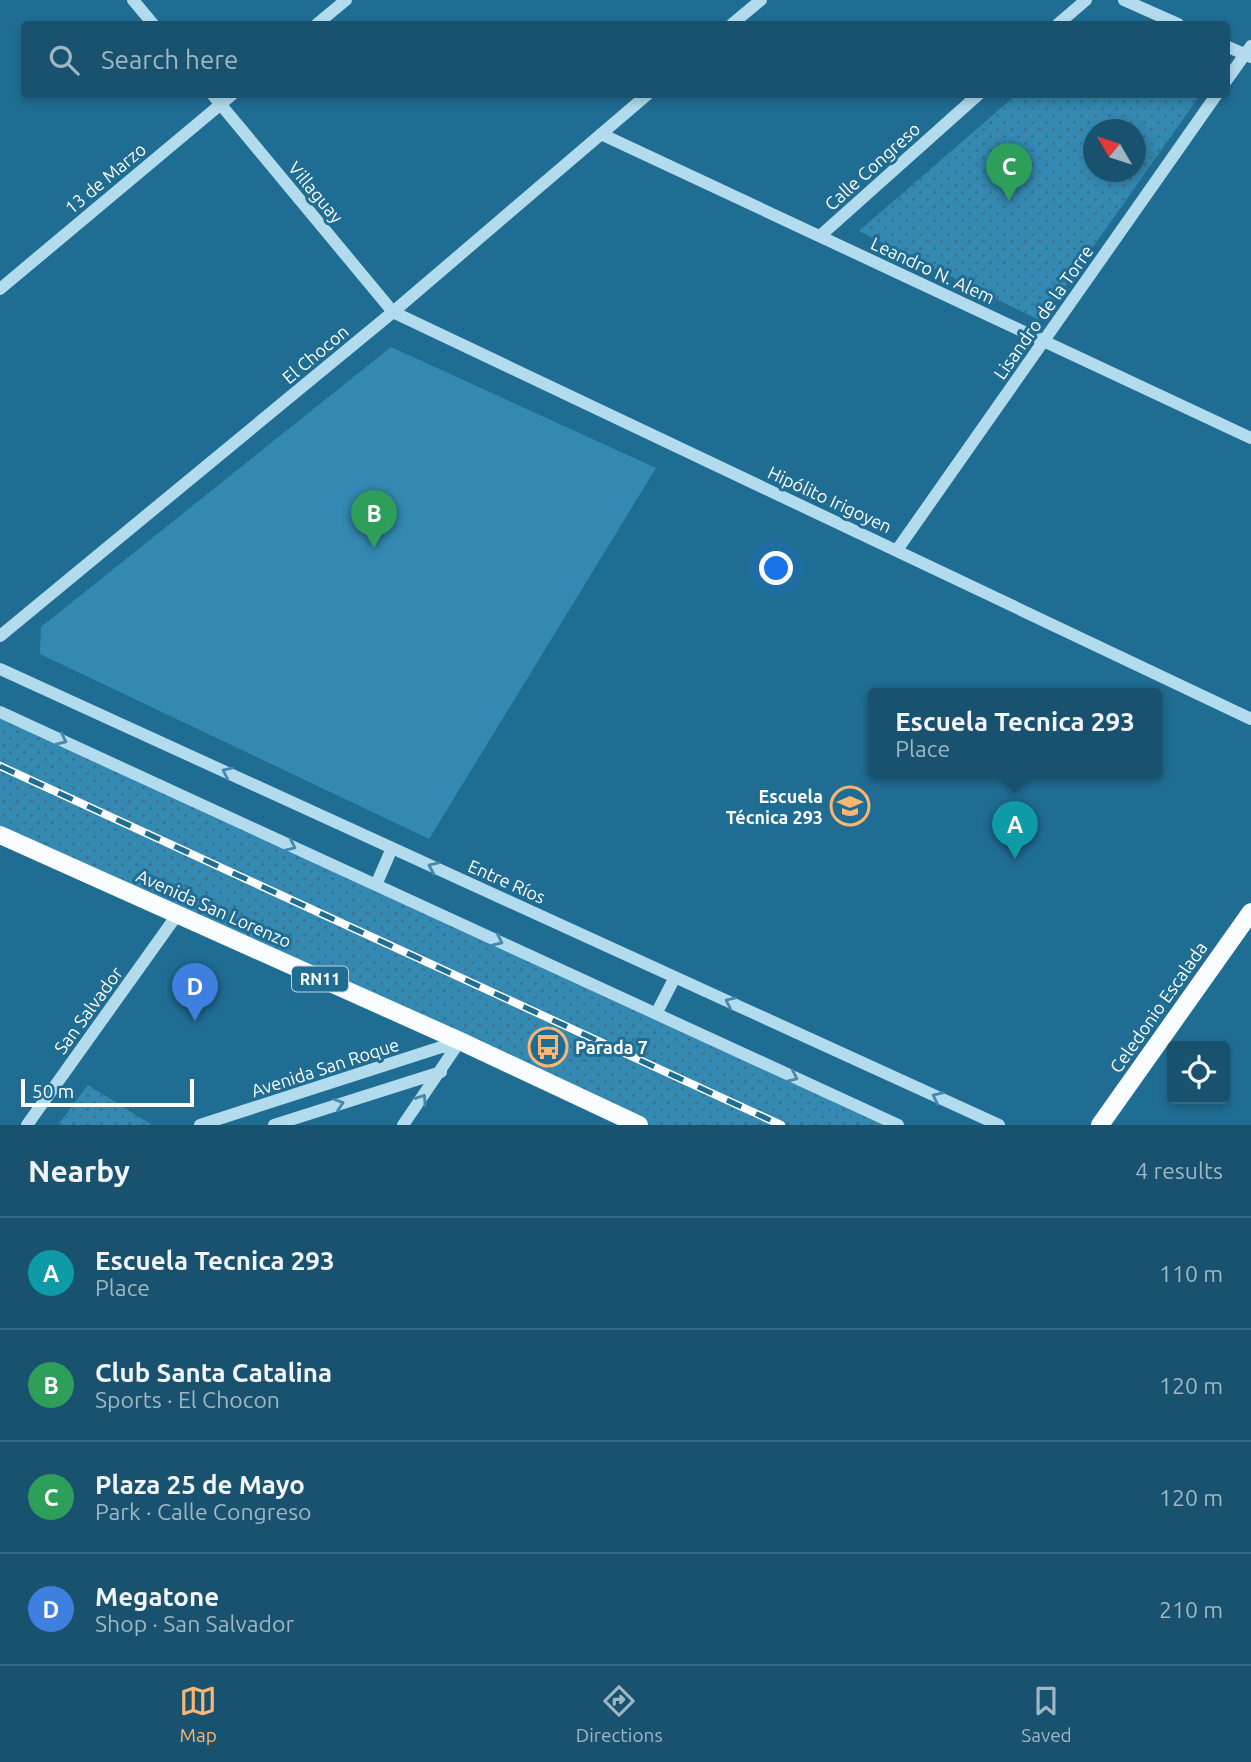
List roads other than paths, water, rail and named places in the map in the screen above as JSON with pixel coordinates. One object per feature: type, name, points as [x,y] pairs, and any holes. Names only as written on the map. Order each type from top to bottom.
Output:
[{"type":"main road","name":"Avenida San Lorenzo","points":[[0,835],[460,1041],[639,1125]]},
{"type":"main road","name":"Celedonio Escalada","points":[[1100,1125],[1251,912]]},
{"type":"street","points":[[133,0],[150,21]]},
{"type":"street","points":[[321,21],[346,0]]},
{"type":"street","points":[[736,21],[761,0]]},
{"type":"street","points":[[1062,21],[1086,0]]},
{"type":"street","points":[[1124,0],[1171,21]]},
{"type":"street","points":[[1230,47],[1249,53],[1230,77]]},
{"type":"street","name":"Villaguay","points":[[215,98],[393,312]]},
{"type":"street","name":"13 de Marzo","points":[[0,289],[228,98]]},
{"type":"street","name":"El Chocon","points":[[0,636],[393,312],[643,98]]},
{"type":"street","name":"Calle Congreso","points":[[820,236],[975,98]]},
{"type":"street","name":"Lisandro de la Torre","points":[[897,550],[1214,98]]},
{"type":"street","name":"Leandro N. Alem","points":[[601,134],[1251,438]]},
{"type":"street","name":"Hipólito Irigoyen","points":[[393,312],[1251,719]]},
{"type":"street","name":"Entre Ríos","points":[[0,669],[999,1125]]},
{"type":"street","points":[[0,712],[898,1125]]},
{"type":"street","points":[[376,885],[392,848]]},
{"type":"street","name":"San Salvador","points":[[27,1125],[177,915]]},
{"type":"street","points":[[656,1014],[675,977]]},
{"type":"street","points":[[403,1125],[460,1041]]},
{"type":"street","name":"Avenida San Roque","points":[[200,1125],[460,1041]]},
{"type":"street","points":[[274,1125],[441,1072]]},
{"type":"railway","points":[[0,766],[781,1125]]},
{"type":"place","name":"Plaza 25 de Mayo","points":[[1009,201]]},
{"type":"place","name":"Club Santa Catalina","points":[[374,548]]},
{"type":"place","name":"Escuela Técnica 293","points":[[850,806]]},
{"type":"place","name":"Escuela Tecnica 293","points":[[1015,859]]},
{"type":"place","name":"Megatone","points":[[195,1021]]},
{"type":"place","name":"Parada 7","points":[[548,1047]]}]
